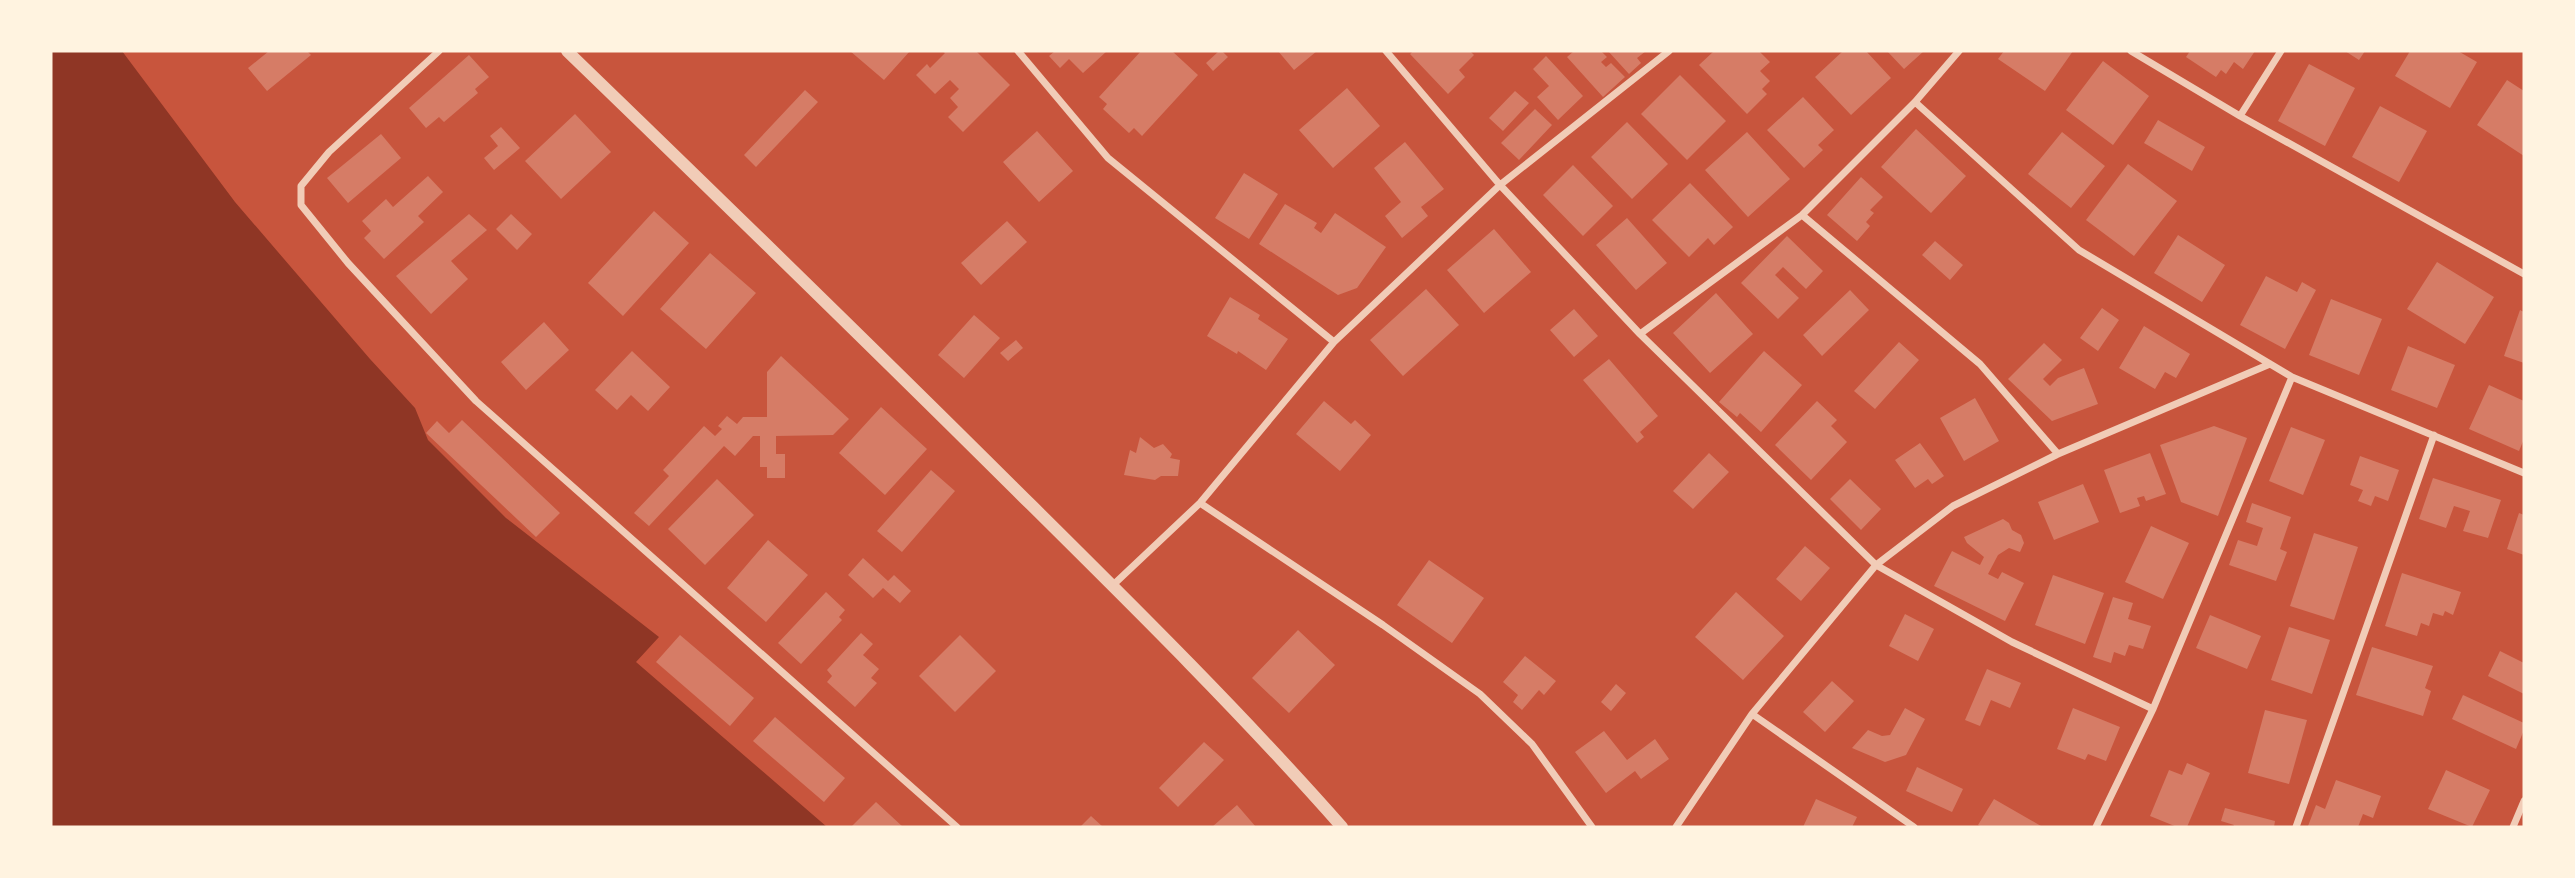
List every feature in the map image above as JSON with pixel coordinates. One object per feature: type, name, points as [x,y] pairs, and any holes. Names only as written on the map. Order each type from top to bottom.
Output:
[{"type":"street","points":[[439,51],[329,152],[301,186],[301,205],[348,262],[476,401],[957,827]]},
{"type":"street","points":[[567,51],[796,272],[1112,586],[1342,827]]},
{"type":"street","points":[[1018,51],[1108,158],[1334,342]]},
{"type":"street","points":[[1385,51],[1500,186],[1640,334],[1876,565],[2012,642],[2152,709]]},
{"type":"street","points":[[1112,586],[1200,503],[1334,342],[1500,186],[1669,51]]},
{"type":"street","points":[[1640,334],[1802,215],[1914,102],[1959,51]]},
{"type":"street","points":[[2131,51],[2240,116],[2524,274]]},
{"type":"street","points":[[2240,116],[2281,51]]},
{"type":"street","points":[[1914,102],[2079,250],[2292,377],[2524,473]]},
{"type":"street","points":[[1802,215],[1980,364],[2058,454]]},
{"type":"street","points":[[1676,827],[1752,714],[1876,565],[1954,506],[2058,454],[2270,364]]},
{"type":"street","points":[[2096,827],[2152,709],[2292,377]]},
{"type":"street","points":[[2296,827],[2434,435]]},
{"type":"street","points":[[1200,503],[1383,625],[1480,694],[1532,744],[1592,827]]},
{"type":"street","points":[[1752,714],[1914,827]]},
{"type":"street","points":[[2513,827],[2524,801]]},
{"type":"shaded area","points":[[51,51],[122,51],[235,202],[415,408],[428,440],[506,518],[659,637],[636,662],[827,827],[51,827]]},
{"type":"building","points":[[269,51],[307,51],[311,55],[267,91],[248,68]]},
{"type":"building","points":[[850,51],[910,51],[884,80]]},
{"type":"building","points":[[942,51],[976,51],[1010,85],[963,132],[948,117],[958,107],[950,98],[959,89],[950,80],[935,94],[916,75],[927,64],[930,68],[945,53]]},
{"type":"building","points":[[1055,51],[1107,51],[1083,73],[1069,59],[1060,68],[1049,56]]},
{"type":"building","points":[[1141,51],[1172,51],[1198,75],[1142,136],[1134,128],[1129,133],[1103,109],[1107,104],[1099,97]]},
{"type":"building","points":[[1219,51],[1228,57],[1213,71],[1206,63]]},
{"type":"building","points":[[1278,51],[1317,51],[1294,70]]},
{"type":"building","points":[[1413,51],[1470,51],[1474,55],[1459,70],[1465,77],[1448,94],[1410,54]]},
{"type":"building","points":[[1574,51],[1601,51],[1607,57],[1601,62],[1606,67],[1611,63],[1625,77],[1603,97],[1567,57]]},
{"type":"building","points":[[1608,51],[1646,51],[1637,58],[1641,63],[1629,74]]},
{"type":"building","points":[[1714,51],[1759,51],[1770,62],[1760,71],[1770,81],[1762,89],[1767,94],[1747,114],[1699,65]]},
{"type":"building","points":[[1843,51],[1866,51],[1891,78],[1851,115],[1815,77]]},
{"type":"building","points":[[1887,51],[1924,51],[1904,69]]},
{"type":"building","points":[[2004,51],[2073,51],[2045,91],[1998,59]]},
{"type":"building","points":[[2190,51],[2255,51],[2243,69],[2234,62],[2226,74],[2221,70],[2216,77],[2186,57]]},
{"type":"building","points":[[2345,51],[2365,51],[2359,60]]},
{"type":"building","points":[[2410,51],[2458,51],[2477,62],[2450,108],[2395,76]]},
{"type":"building","points":[[469,55],[489,77],[475,89],[478,93],[444,122],[439,117],[426,128],[409,108]]},
{"type":"building","points":[[1546,56],[1583,96],[1558,120],[1537,97],[1549,86],[1533,69]]},
{"type":"building","points":[[2103,61],[2149,96],[2113,145],[2066,110]]},
{"type":"building","points":[[2309,64],[2355,88],[2325,146],[2278,121]]},
{"type":"building","points":[[1680,75],[1726,121],[1687,160],[1641,114]]},
{"type":"building","points":[[2507,80],[2524,91],[2524,156],[2477,125]]},
{"type":"building","points":[[1347,88],[1380,126],[1333,168],[1299,130]]},
{"type":"building","points":[[805,90],[818,102],[756,167],[744,155]]},
{"type":"building","points":[[1515,91],[1529,103],[1503,131],[1489,118]]},
{"type":"building","points":[[1803,97],[1834,130],[1818,145],[1823,150],[1804,168],[1767,130]]},
{"type":"building","points":[[2380,106],[2427,131],[2399,182],[2352,157]]},
{"type":"building","points":[[1535,109],[1552,125],[1519,160],[1501,143]]},
{"type":"building","points":[[575,114],[611,152],[561,199],[525,161]]},
{"type":"building","points":[[2158,120],[2205,147],[2192,171],[2144,143]]},
{"type":"building","points":[[1627,122],[1668,164],[1632,199],[1591,157]]},
{"type":"building","points":[[501,127],[520,148],[494,170],[484,158],[498,146],[490,136]]},
{"type":"building","points":[[1916,129],[1966,176],[1931,213],[1881,167]]},
{"type":"building","points":[[1037,131],[1073,171],[1039,202],[1003,162]]},
{"type":"building","points":[[1747,132],[1790,179],[1748,217],[1705,170]]},
{"type":"building","points":[[2062,132],[2105,166],[2071,208],[2028,174]]},
{"type":"building","points":[[381,134],[401,158],[348,203],[327,178]]},
{"type":"building","points":[[1405,142],[1444,189],[1421,207],[1428,216],[1402,238],[1385,216],[1401,202],[1374,168]]},
{"type":"building","points":[[2128,164],[2177,201],[2134,256],[2086,220]]},
{"type":"building","points":[[1573,165],[1613,206],[1583,236],[1543,195]]},
{"type":"building","points":[[1244,173],[1278,194],[1249,239],[1215,218]]},
{"type":"building","points":[[428,176],[443,192],[418,216],[424,222],[384,259],[364,238],[371,231],[362,221],[386,199],[393,207]]},
{"type":"building","points":[[1861,177],[1883,197],[1870,210],[1874,213],[1866,222],[1870,226],[1857,241],[1827,215]]},
{"type":"building","points":[[1690,183],[1733,227],[1714,245],[1708,238],[1689,257],[1652,220]]},
{"type":"building","points":[[1285,204],[1317,223],[1314,228],[1321,233],[1335,213],[1386,247],[1357,288],[1338,295],[1259,244]]},
{"type":"building","points":[[654,211],[689,243],[623,316],[588,283]]},
{"type":"building","points":[[469,214],[487,230],[451,261],[468,279],[431,314],[396,276]]},
{"type":"building","points":[[511,214],[532,234],[517,250],[496,229]]},
{"type":"building","points":[[1627,218],[1667,263],[1636,290],[1596,245]]},
{"type":"building","points":[[1007,221],[1027,242],[981,285],[961,263]]},
{"type":"building","points":[[1494,229],[1531,272],[1484,313],[1447,270]]},
{"type":"building","points":[[2178,235],[2225,265],[2202,302],[2154,273]]},
{"type":"building","points":[[1787,236],[1823,271],[1806,289],[1783,267],[1775,275],[1799,298],[1778,319],[1741,283]]},
{"type":"building","points":[[1935,241],[1963,265],[1950,280],[1922,255]]},
{"type":"building","points":[[710,253],[756,293],[706,349],[660,309]]},
{"type":"building","points":[[2437,262],[2494,297],[2465,344],[2407,309]]},
{"type":"building","points":[[2266,276],[2297,292],[2302,282],[2316,290],[2285,349],[2240,325]]},
{"type":"building","points":[[1426,289],[1459,325],[1403,376],[1370,340]]},
{"type":"building","points":[[1850,290],[1869,310],[1822,356],[1803,335]]},
{"type":"building","points":[[1716,293],[1753,334],[1710,373],[1673,333]]},
{"type":"building","points":[[1230,297],[1260,315],[1258,319],[1288,339],[1266,370],[1238,351],[1237,354],[1207,336]]},
{"type":"building","points":[[2331,299],[2382,319],[2359,375],[2309,355]]},
{"type":"building","points":[[2102,308],[2119,320],[2098,351],[2080,338]]},
{"type":"building","points":[[1574,309],[1598,336],[1574,357],[1550,330]]},
{"type":"building","points":[[2520,310],[2524,312],[2524,363],[2504,356]]},
{"type":"building","points":[[974,315],[1000,338],[964,378],[938,355]]},
{"type":"building","points":[[544,322],[569,350],[526,390],[501,362]]},
{"type":"building","points":[[2144,326],[2190,354],[2176,378],[2165,372],[2155,389],[2119,368]]},
{"type":"building","points":[[1016,340],[1023,348],[1008,361],[1000,353]]},
{"type":"building","points":[[1899,342],[1919,360],[1875,409],[1854,391]]},
{"type":"building","points":[[2044,343],[2062,360],[2043,379],[2050,386],[2058,378],[2084,368],[2098,404],[2052,421],[2008,379]]},
{"type":"building","points":[[2408,346],[2455,365],[2437,408],[2391,390]]},
{"type":"building","points":[[632,351],[670,387],[648,411],[631,395],[617,410],[595,390]]},
{"type":"building","points":[[1764,351],[1802,385],[1761,432],[1740,413],[1737,417],[1719,402]]},
{"type":"building","points":[[781,356],[849,419],[833,435],[776,436],[776,454],[785,454],[785,478],[767,478],[767,467],[760,467],[760,436],[753,436],[735,456],[724,446],[649,526],[634,513],[669,476],[663,470],[704,426],[715,436],[722,429],[718,426],[727,416],[737,424],[743,417],[767,417],[767,372]]},
{"type":"building","points":[[1609,359],[1658,416],[1640,432],[1644,437],[1637,443],[1583,380]]},
{"type":"building","points":[[2489,385],[2524,401],[2524,439],[2519,451],[2469,429]]},
{"type":"building","points":[[1975,398],[1999,441],[1964,461],[1940,418]]},
{"type":"building","points":[[1324,401],[1351,424],[1355,420],[1371,435],[1340,471],[1296,434]]},
{"type":"building","points":[[1817,401],[1837,420],[1831,426],[1847,442],[1811,480],[1775,445]]},
{"type":"building","points":[[881,407],[927,449],[885,495],[839,453]]},
{"type":"building","points":[[462,420],[560,513],[536,537],[426,433],[437,421],[449,433]]},
{"type":"building","points":[[2214,426],[2247,438],[2218,516],[2181,502],[2160,445]]},
{"type":"building","points":[[2291,427],[2325,440],[2303,495],[2269,481]]},
{"type":"building","points":[[1140,437],[1154,448],[1163,444],[1172,454],[1170,458],[1180,460],[1178,476],[1161,476],[1155,480],[1124,475],[1130,450],[1136,453]]},
{"type":"building","points":[[1920,443],[1944,476],[1932,484],[1928,479],[1915,488],[1895,460]]},
{"type":"building","points":[[1709,453],[1729,472],[1693,509],[1673,491]]},
{"type":"building","points":[[2150,453],[2166,494],[2146,501],[2144,496],[2137,498],[2140,506],[2120,513],[2104,470]]},
{"type":"building","points":[[2360,456],[2399,470],[2388,501],[2375,496],[2371,506],[2358,501],[2363,490],[2350,485]]},
{"type":"building","points":[[931,470],[955,491],[902,552],[877,531]]},
{"type":"building","points":[[2433,478],[2501,500],[2488,538],[2463,531],[2470,511],[2454,506],[2446,528],[2419,519]]},
{"type":"building","points":[[717,479],[754,515],[705,565],[668,529]]},
{"type":"building","points":[[1850,479],[1881,509],[1861,530],[1830,499]]},
{"type":"building","points":[[2083,484],[2099,522],[2054,540],[2038,502]]},
{"type":"building","points":[[2252,503],[2291,517],[2280,549],[2287,552],[2276,581],[2229,565],[2238,540],[2257,546],[2263,528],[2246,522]]},
{"type":"building","points":[[2519,513],[2524,515],[2524,555],[2507,549]]},
{"type":"building","points":[[2003,519],[2009,523],[2012,530],[2021,535],[2024,543],[2020,552],[2009,548],[1998,555],[1988,574],[1998,579],[2002,572],[2024,583],[2005,621],[1934,586],[1952,551],[1980,565],[1984,557],[1967,543],[1964,537]]},
{"type":"building","points":[[2151,526],[2189,543],[2163,599],[2125,582]]},
{"type":"building","points":[[2314,533],[2358,547],[2334,620],[2290,606]]},
{"type":"building","points":[[768,540],[808,575],[766,622],[727,588]]},
{"type":"building","points":[[1805,546],[1830,568],[1801,601],[1776,579]]},
{"type":"building","points":[[863,558],[888,581],[894,575],[911,591],[900,603],[883,588],[873,598],[848,575]]},
{"type":"building","points":[[1429,560],[1484,598],[1452,643],[1397,605]]},
{"type":"building","points":[[2402,573],[2461,592],[2453,615],[2445,611],[2443,616],[2433,613],[2429,626],[2421,623],[2417,636],[2385,626]]},
{"type":"building","points":[[2053,575],[2104,593],[2085,644],[2035,625]]},
{"type":"building","points":[[826,592],[845,610],[839,617],[842,620],[801,664],[778,643]]},
{"type":"building","points":[[1736,592],[1784,636],[1743,680],[1695,637]]},
{"type":"building","points":[[2113,597],[2133,603],[2128,619],[2151,626],[2143,649],[2129,645],[2125,656],[2114,652],[2111,663],[2093,657]]},
{"type":"building","points":[[1905,614],[1934,629],[1918,661],[1889,646]]},
{"type":"building","points":[[2210,615],[2261,636],[2247,669],[2196,648]]},
{"type":"building","points":[[2289,627],[2330,640],[2312,694],[2271,680]]},
{"type":"building","points":[[1298,630],[1335,665],[1289,713],[1252,678]]},
{"type":"building","points":[[861,633],[873,644],[863,655],[879,669],[871,678],[877,683],[855,707],[827,682],[832,676],[827,670]]},
{"type":"building","points":[[680,635],[754,698],[730,726],[656,662]]},
{"type":"building","points":[[960,635],[996,671],[955,712],[919,676]]},
{"type":"building","points":[[2372,647],[2433,666],[2425,688],[2431,691],[2423,716],[2356,695]]},
{"type":"building","points":[[2500,651],[2524,663],[2524,694],[2488,676]]},
{"type":"building","points":[[1525,656],[1556,681],[1544,695],[1539,690],[1522,710],[1513,702],[1518,695],[1503,682]]},
{"type":"building","points":[[1987,669],[2021,683],[2010,708],[1991,700],[1980,726],[1965,720]]},
{"type":"building","points":[[1832,681],[1854,701],[1825,732],[1803,712]]},
{"type":"building","points":[[1616,684],[1626,693],[1611,711],[1601,702]]},
{"type":"building","points":[[2463,695],[2524,723],[2516,749],[2452,719]]},
{"type":"building","points":[[1905,708],[1925,719],[1906,755],[1885,762],[1852,748],[1868,730],[1882,736],[1890,735]]},
{"type":"building","points":[[2073,708],[2120,727],[2106,761],[2088,754],[2085,760],[2057,749]]},
{"type":"building","points":[[2265,710],[2307,720],[2289,784],[2248,773]]},
{"type":"building","points":[[775,717],[845,778],[824,802],[753,741]]},
{"type":"building","points":[[1604,731],[1627,760],[1655,739],[1669,759],[1641,779],[1635,771],[1606,793],[1575,752]]},
{"type":"building","points":[[1204,742],[1224,760],[1178,807],[1159,788]]},
{"type":"building","points":[[2187,763],[2210,773],[2187,827],[2177,827],[2150,816],[2169,770],[2182,775]]},
{"type":"building","points":[[1917,767],[1963,789],[1952,812],[1906,791]]},
{"type":"building","points":[[2446,770],[2490,790],[2472,827],[2428,809]]},
{"type":"building","points":[[2336,780],[2381,796],[2373,818],[2363,814],[2358,827],[2308,826],[2316,805],[2325,809]]},
{"type":"building","points":[[1816,799],[1857,817],[1852,827],[1803,827]]},
{"type":"building","points":[[1994,799],[2041,826],[1978,825]]},
{"type":"building","points":[[876,802],[903,827],[851,827]]},
{"type":"building","points":[[1237,805],[1256,827],[1212,827]]},
{"type":"building","points":[[2225,808],[2275,821],[2274,827],[2233,827],[2234,825],[2221,821]]},
{"type":"building","points":[[1091,816],[1103,827],[1080,827]]}]
